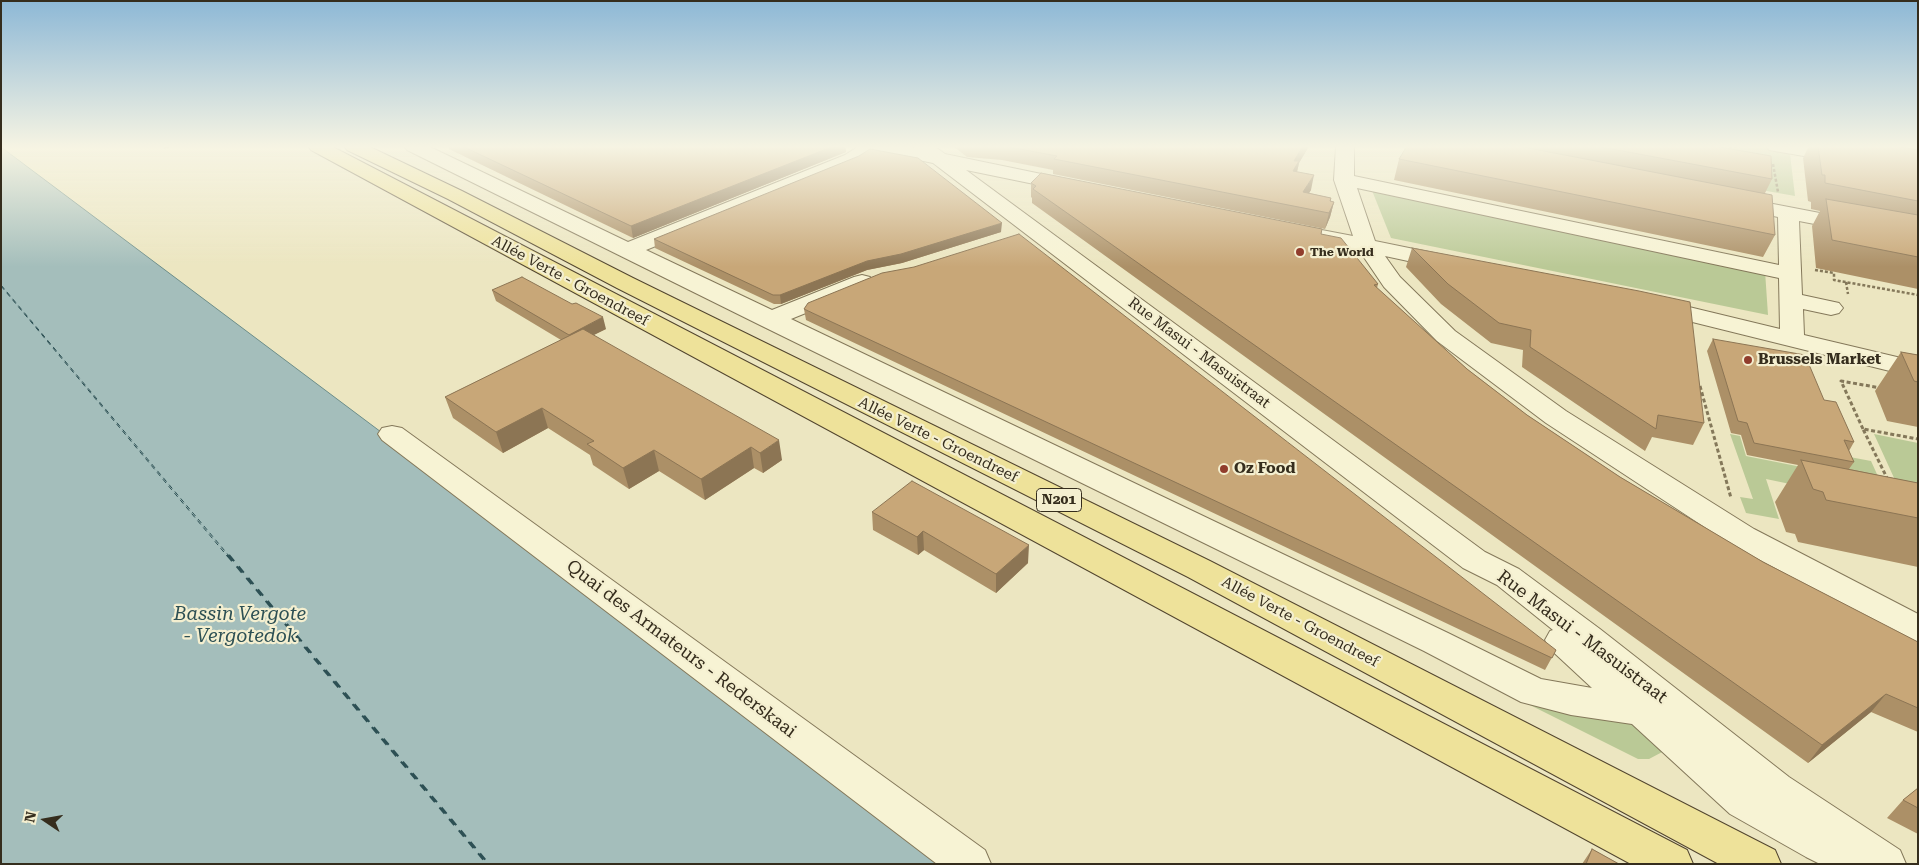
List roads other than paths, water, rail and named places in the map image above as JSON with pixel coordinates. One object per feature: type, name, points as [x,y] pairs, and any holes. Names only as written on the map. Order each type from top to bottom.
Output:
[{"type":"main road","name":"Allée Verte - Groendreef","points":[[393,186],[1672,864]]},
{"type":"main road","name":"Allée Verte - Groendreef","points":[[437,186],[634,288],[1199,569],[1760,864]]},
{"type":"street","points":[[494,186],[1245,549],[1534,692],[1571,700],[1687,718],[1776,789],[1885,864]]},
{"type":"street","points":[[627,250],[784,186]]},
{"type":"street","name":"Rue Masui - Masuistraat","points":[[976,186],[987,195],[1024,233],[1474,560],[1508,577],[1687,718]]},
{"type":"street","points":[[987,195],[996,186]]},
{"type":"street","points":[[1075,186],[1088,189]]},
{"type":"street","points":[[1346,186],[1366,245],[1392,282],[1446,336],[1556,417],[1743,537],[1918,629]]},
{"type":"street","points":[[1376,186],[1790,270]]},
{"type":"street","points":[[1716,199],[1918,238]]},
{"type":"street","points":[[1784,212],[1790,270],[1792,339]]},
{"type":"street","points":[[1288,229],[1467,266]]},
{"type":"street","points":[[768,320],[782,312],[883,276]]},
{"type":"street","points":[[1791,300],[1831,308]]},
{"type":"street","points":[[1639,302],[1687,312],[1918,370]]},
{"type":"street","name":"Quai des Armateurs - Rederskaai","points":[[392,434],[970,864]]},
{"type":"street","name":"Rue Masui - Masuistraat","points":[[1474,560],[1492,582],[1642,711]]},
{"type":"street","points":[[1642,711],[1744,802],[1821,844],[1864,864]]},
{"type":"water","name":"Bassin Vergote - Vergotedok","points":[[1,186],[53,186],[958,864],[1,864]]},
{"type":"place","name":"The World","points":[[1300,252]]},
{"type":"place","name":"Brussels Market","points":[[1748,360]]},
{"type":"place","name":"Oz Food","points":[[1224,469]]}]
